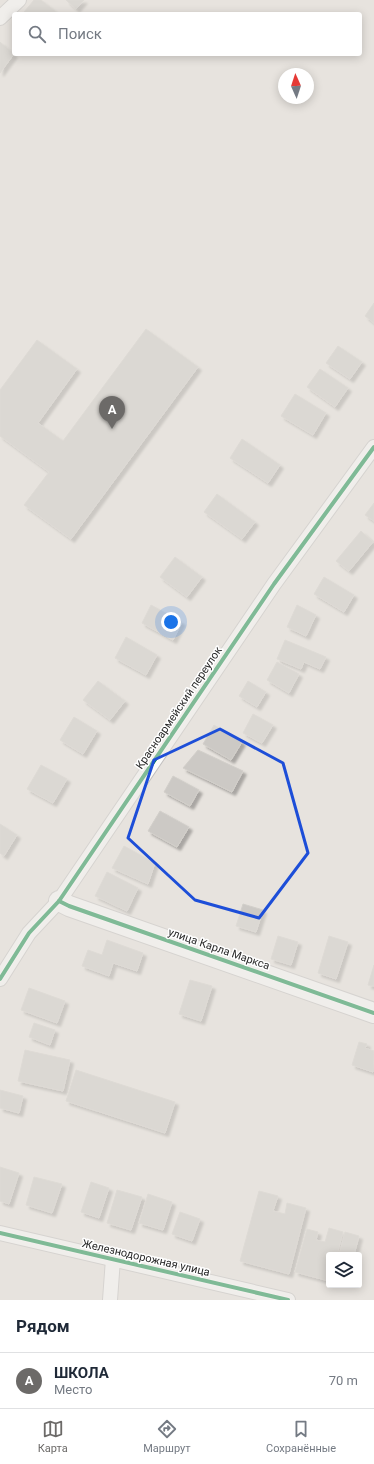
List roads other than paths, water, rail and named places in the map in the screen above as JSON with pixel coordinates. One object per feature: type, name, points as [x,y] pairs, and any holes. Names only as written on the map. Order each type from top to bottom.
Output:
[{"type":"street","points":[[0,18],[19,0]]},
{"type":"street","name":"Красноармейский переулок","points":[[0,979],[29,934],[59,901],[274,584],[374,447]]},
{"type":"street","name":"улица Карла Маркса","points":[[59,901],[69,906],[374,1013]]},
{"type":"street","name":"Железнодорожная улица","points":[[0,1233],[288,1300]]},
{"type":"street","points":[[110,1300],[113,1259]]},
{"type":"place","name":"ШКОЛА","points":[[112,429]]}]
